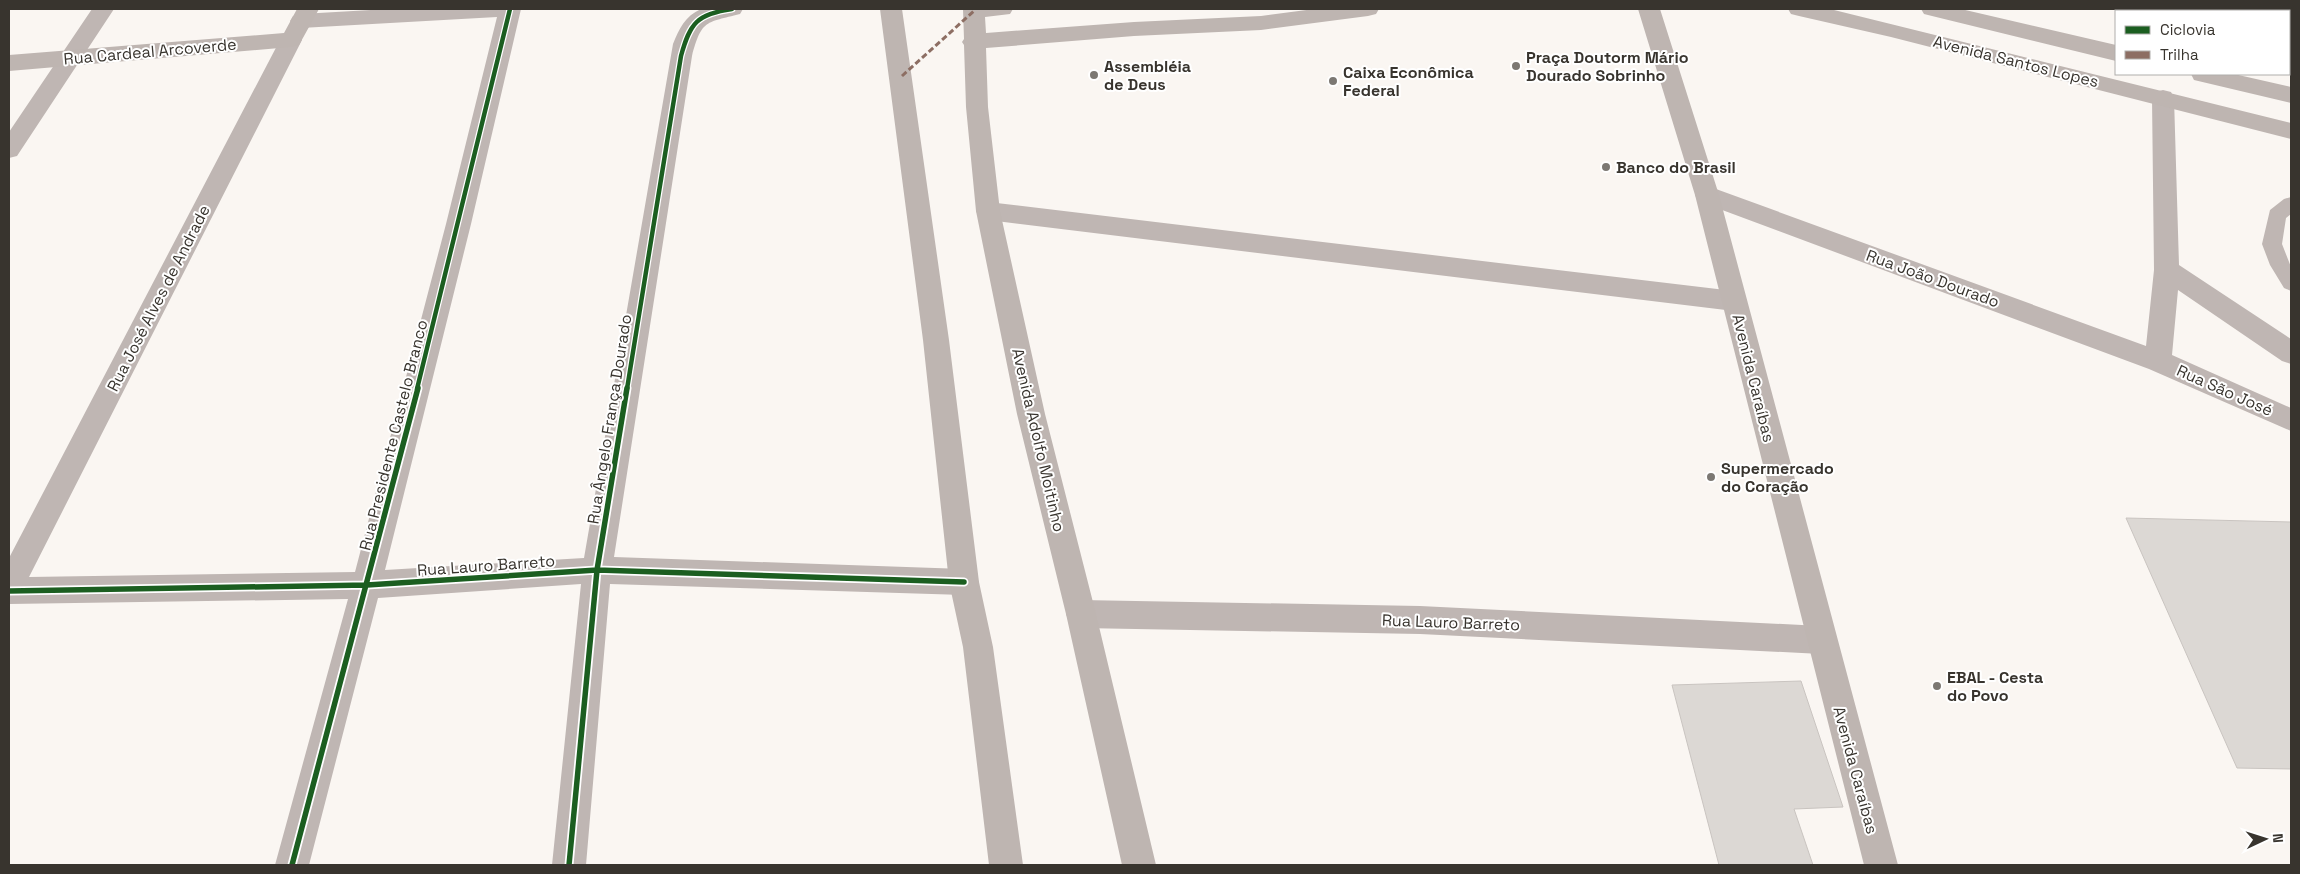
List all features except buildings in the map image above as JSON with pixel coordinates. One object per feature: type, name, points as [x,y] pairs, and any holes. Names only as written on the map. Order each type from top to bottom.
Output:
[{"type":"main road","points":[[891,9],[936,340],[964,582],[978,647],[1006,865]]},
{"type":"main road","points":[[974,10],[1002,9]]},
{"type":"main road","points":[[974,42],[1134,29],[1261,23],[1368,9]]},
{"type":"main road","name":"Avenida Caraíbas","points":[[1649,9],[1707,195],[1821,640],[1881,865]]},
{"type":"main road","name":"Avenida Santos Lopes","points":[[1799,9],[2291,131]]},
{"type":"main road","name":"Avenida Santos Lopes","points":[[1932,9],[2115,53]]},
{"type":"main road","name":"Avenida Adolfo Moitinho","points":[[974,10],[977,107],[988,211],[1031,414],[1081,614],[1139,865]]},
{"type":"main road","name":"Rua Cardeal Arcoverde","points":[[10,65],[72,58],[300,23]]},
{"type":"main road","points":[[2206,75],[2291,95]]},
{"type":"street","points":[[9,150],[103,9]]},
{"type":"street","points":[[300,23],[510,9]]},
{"type":"street","name":"Rua Presidente Castelo Branco","points":[[292,865],[367,585],[465,204],[510,9]]},
{"type":"street","name":"Rua Ângelo França Dourado","points":[[569,865],[597,570],[680,56],[692,22],[701,16],[732,9]]},
{"type":"street","name":"Rua José Alves de Andrade","points":[[9,587],[300,23]]},
{"type":"street","points":[[2158,361],[2167,270],[2163,98]]},
{"type":"street","name":"Rua João Dourado","points":[[1707,195],[2158,361]]},
{"type":"street","points":[[988,211],[1734,301]]},
{"type":"street","points":[[2167,270],[2291,354]]},
{"type":"street","name":"Rua São José","points":[[2158,361],[2291,420]]},
{"type":"street","name":"Rua Lauro Barreto","points":[[9,592],[367,585],[597,570],[964,582]]},
{"type":"street","name":"Rua Lauro Barreto","points":[[1081,614],[1420,620],[1821,640]]},
{"type":"lane","points":[[2291,204],[2277,215],[2272,244],[2285,267],[2291,283]]},
{"type":"marked path","points":[[902,76],[974,11]]},
{"type":"cycle path","points":[[292,865],[432,331],[510,9]]},
{"type":"cycle path","points":[[569,865],[597,570],[681,56],[691,27],[696,21],[710,13],[732,9]]},
{"type":"cycle path","points":[[9,591],[367,585],[597,570],[964,582]]},
{"type":"place","name":"Praça Doutorm Mário Dourado Sobrinho","points":[[1516,66]]},
{"type":"place","name":"Assembléia de Deus","points":[[1094,75]]},
{"type":"place","name":"Caixa Econômica Federal","points":[[1333,81]]},
{"type":"place","name":"Banco do Brasil","points":[[1606,167]]},
{"type":"place","name":"Supermercado do Coração","points":[[1711,477]]},
{"type":"place","name":"EBAL - Cesta do Povo","points":[[1937,686]]}]
